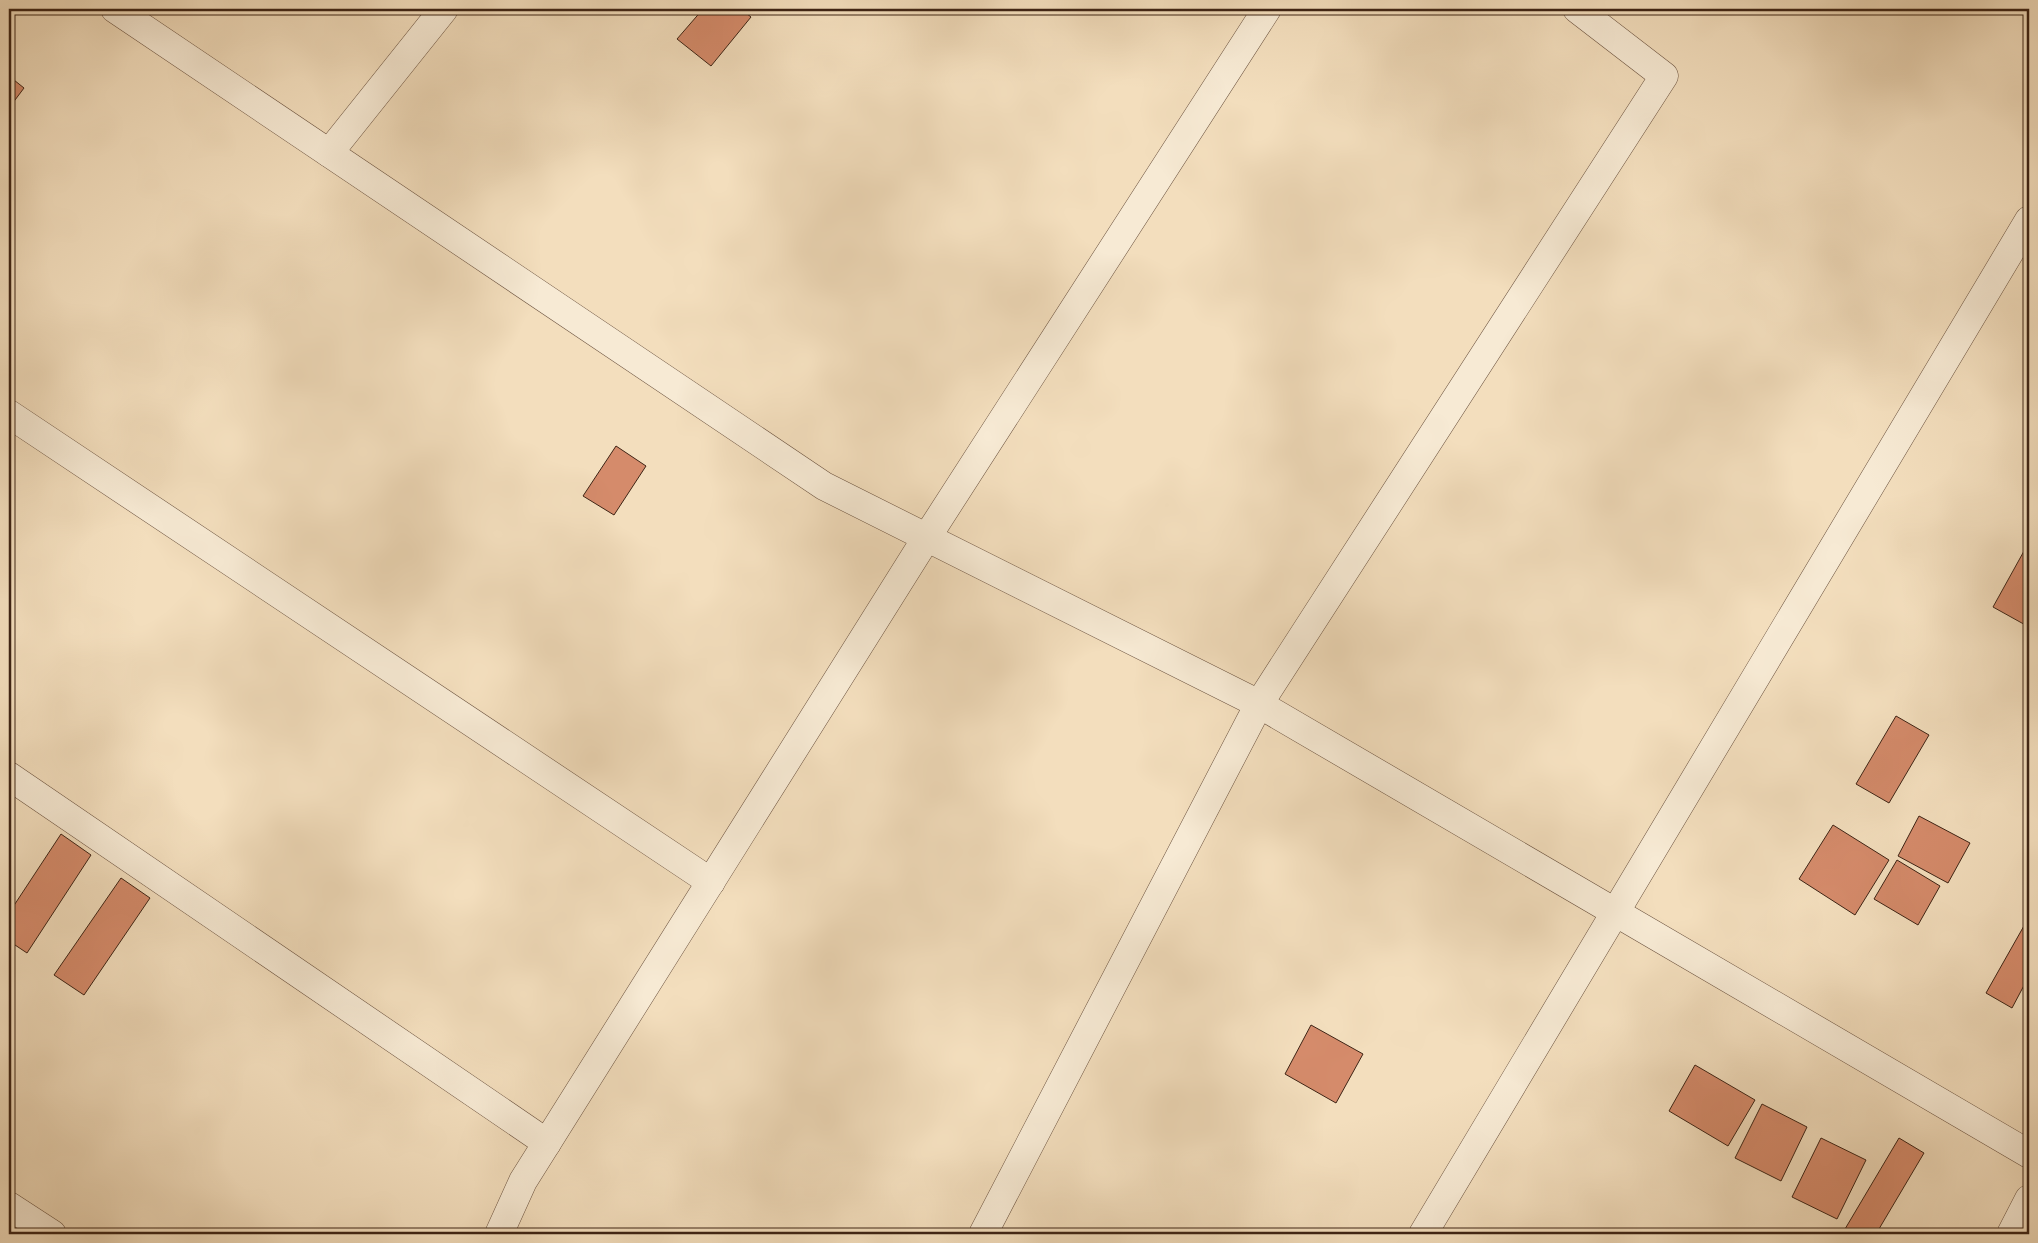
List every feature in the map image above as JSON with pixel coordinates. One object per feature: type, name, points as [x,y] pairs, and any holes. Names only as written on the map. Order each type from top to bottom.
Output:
[{"type":"street","points":[[115,9],[824,486],[1260,704],[2029,1154]]},
{"type":"street","points":[[330,153],[444,9]]},
{"type":"street","points":[[499,1234],[523,1181],[710,882],[927,537],[1268,9]]},
{"type":"street","points":[[983,1234],[1260,704],[1664,76],[1577,9]]},
{"type":"street","points":[[1423,1234],[2029,220]]},
{"type":"street","points":[[9,414],[710,882]]},
{"type":"street","points":[[9,776],[547,1143]]},
{"type":"street","points":[[2011,1234],[2029,1199]]},
{"type":"street","points":[[9,1206],[52,1234]]},
{"type":"building","points":[[703,9],[741,9],[751,17],[711,66],[677,39]]},
{"type":"building","points":[[9,76],[24,88],[9,108]]},
{"type":"building","points":[[616,446],[646,466],[614,515],[583,496]]},
{"type":"building","points":[[2029,542],[2029,627],[1993,607]]},
{"type":"building","points":[[1896,716],[1929,735],[1889,803],[1856,784]]},
{"type":"building","points":[[1919,816],[1970,843],[1948,883],[1898,856]]},
{"type":"building","points":[[1833,825],[1889,860],[1855,915],[1799,879]]},
{"type":"building","points":[[61,834],[91,855],[27,953],[9,941],[9,913]]},
{"type":"building","points":[[1897,860],[1940,886],[1918,925],[1874,899]]},
{"type":"building","points":[[121,878],[150,898],[84,995],[54,975]]},
{"type":"building","points":[[2029,917],[2029,976],[2012,1008],[1986,993]]},
{"type":"building","points":[[1311,1025],[1363,1054],[1336,1103],[1285,1074]]},
{"type":"building","points":[[1695,1065],[1755,1100],[1728,1146],[1669,1111]]},
{"type":"building","points":[[1762,1104],[1807,1127],[1781,1181],[1735,1158]]},
{"type":"building","points":[[1821,1138],[1866,1160],[1837,1219],[1792,1197]]},
{"type":"building","points":[[1899,1138],[1924,1153],[1876,1234],[1854,1234],[1845,1229]]}]
